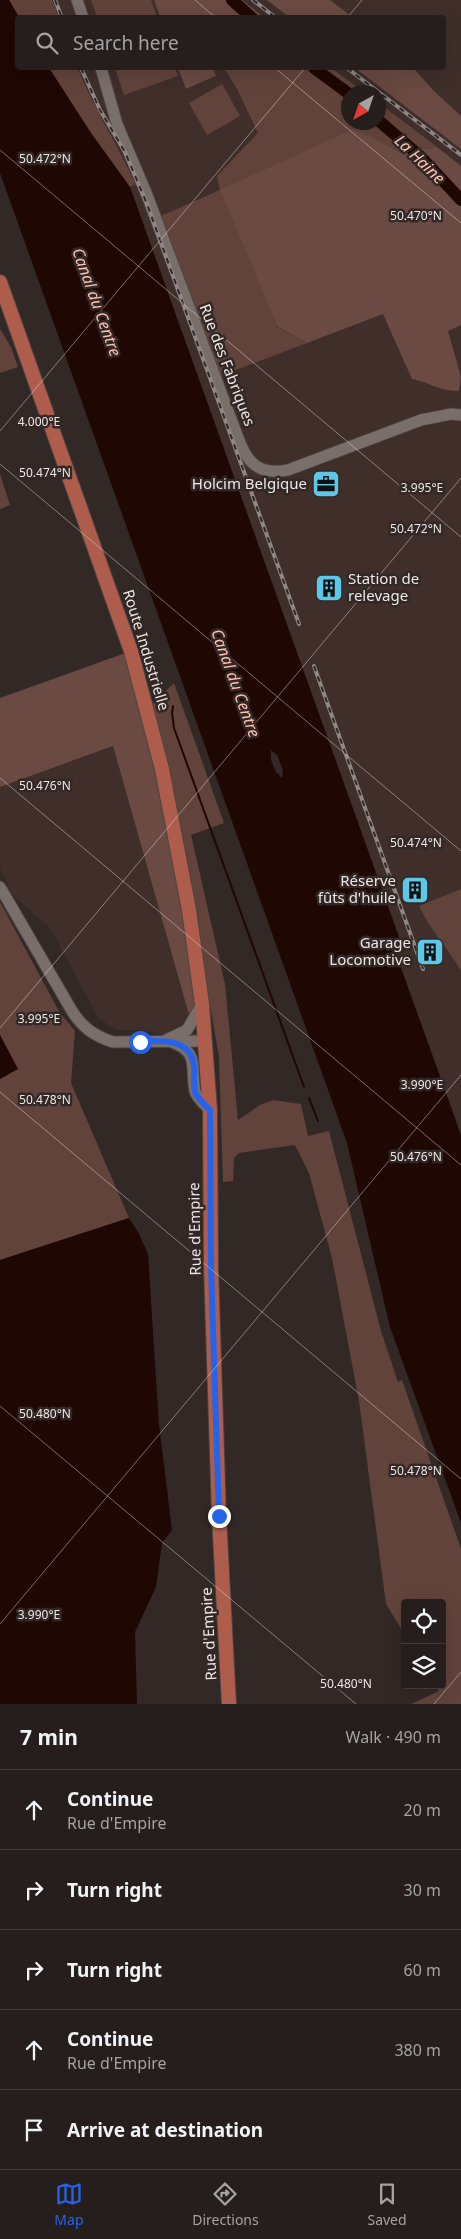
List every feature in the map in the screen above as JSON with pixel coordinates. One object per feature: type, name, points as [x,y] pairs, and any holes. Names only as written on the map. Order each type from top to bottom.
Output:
[{"type":"main road","name":"Route Industrielle","points":[[0,282],[114,598],[143,693],[162,769],[180,859],[206,1041]]},
{"type":"main road","name":"Rue d'Empire","points":[[206,1041],[210,1110],[211,1267],[218,1506],[229,1704]]},
{"type":"street","points":[[77,0],[82,15]]},
{"type":"street","name":"Rue des Fabriques","points":[[102,70],[117,124],[147,195],[231,419],[244,452],[256,468],[275,473],[288,470],[421,420],[451,414],[461,415]]},
{"type":"street","points":[[0,887],[72,1011],[85,1028],[113,1042],[206,1041]]},
{"type":"street","points":[[166,1040],[187,1030],[202,1004]]},
{"type":"street","points":[[166,1040],[176,1043],[190,1054],[194,1063],[195,1093],[210,1110]]},
{"type":"shaded area","points":[[9,0],[52,0],[58,15],[18,15]]},
{"type":"shaded area","points":[[54,0],[154,0],[159,15],[17,15],[15,11]]},
{"type":"shaded area","points":[[91,0],[151,0],[156,15],[96,15]]},
{"type":"shaded area","points":[[154,0],[242,0],[261,15],[159,15]]},
{"type":"shaded area","points":[[242,0],[461,0],[461,1135],[396,953],[404,950],[130,187],[91,133],[50,70],[179,70],[186,89],[216,76],[214,70],[446,70],[446,15],[261,15]]},
{"type":"shaded area","points":[[267,0],[330,0],[349,15],[286,15]]},
{"type":"shaded area","points":[[50,70],[79,70],[135,184],[130,187],[91,133]]},
{"type":"shaded area","points":[[116,70],[176,70],[178,76],[124,95]]},
{"type":"shaded area","points":[[179,70],[214,70],[216,76],[186,89]]},
{"type":"shaded area","points":[[225,70],[334,70],[354,85],[341,85],[341,130],[386,130],[386,108],[437,147],[400,153],[371,136],[277,327],[307,343],[220,376],[161,216],[220,190],[217,176],[258,133],[237,89]]},
{"type":"shaded area","points":[[358,70],[415,70],[461,116],[461,149],[386,92],[386,85],[377,85]]},
{"type":"shaded area","points":[[222,84],[240,116],[207,135],[189,103]]},
{"type":"shaded area","points":[[351,130],[371,136],[400,153],[437,147],[461,166],[461,325],[448,331],[461,377],[459,391],[446,390],[412,379],[383,314],[307,343],[278,327],[220,190]]},
{"type":"shaded area","points":[[0,329],[11,347],[18,367],[0,373]]},
{"type":"shaded area","points":[[0,474],[10,505],[0,509]]},
{"type":"shaded area","points":[[131,651],[143,693],[202,1004],[189,1015],[113,746],[0,787],[0,698]]},
{"type":"shaded area","points":[[174,683],[224,823],[191,835],[225,984],[238,1120],[260,1105],[273,1100],[301,1104],[308,1136],[329,1131],[381,1331],[398,1382],[402,1380],[461,1549],[461,1704],[411,1704],[439,1691],[438,1689],[446,1689],[446,1599],[401,1599],[401,1628],[386,1604],[359,1401],[332,1258],[309,1173],[295,1145],[239,1153],[234,1158],[233,1181],[223,1182],[219,1057],[181,839],[147,709]]},
{"type":"shaded area","points":[[113,746],[189,1015],[184,1026],[167,1034],[156,1034],[145,1030],[117,1030],[99,1019],[50,928],[12,895],[0,868],[0,787]]},
{"type":"shaded area","points":[[461,889],[461,971],[428,923],[419,906]]},
{"type":"shaded area","points":[[0,902],[60,1013],[75,1031],[71,1083],[129,1218],[0,1260],[0,1079],[17,1069],[0,1035]]},
{"type":"water","name":"Canal du Centre","points":[[0,0],[9,0],[18,15],[15,15],[15,70],[50,70],[91,133],[130,187],[404,951],[396,954],[461,1135],[461,1523],[390,1327],[347,1143],[0,173]]},
{"type":"water","points":[[0,1035],[18,1069],[0,1079]]},
{"type":"water","points":[[129,1218],[148,1254],[159,1425],[172,1530],[162,1543],[156,1587],[135,1632],[137,1704],[0,1704],[0,1260]]},
{"type":"pier","points":[[271,750],[277,755],[283,770],[282,778],[276,772],[271,760]]},
{"type":"waterway","name":"La Haine","points":[[232,0],[249,15]]},
{"type":"waterway","name":"La Haine","points":[[317,70],[341,88]]},
{"type":"waterway","name":"La Haine","points":[[386,127],[422,158],[461,200]]},
{"type":"waterway","points":[[173,706],[174,728],[304,1087]]},
{"type":"waterway","points":[[309,1098],[318,1121]]},
{"type":"railway","points":[[55,0],[61,15]]},
{"type":"railway","points":[[253,0],[272,15]]},
{"type":"railway","points":[[82,70],[100,110],[125,152],[147,204],[299,624]]},
{"type":"railway","points":[[350,70],[461,155]]},
{"type":"railway","points":[[314,666],[423,969]]},
{"type":"place","name":"Holcim Belgique","points":[[326,484]]},
{"type":"place","name":"Station de relevage","points":[[329,588]]},
{"type":"place","name":"Réserve fûts d'huile","points":[[415,890]]},
{"type":"place","name":"Garage Locomotive","points":[[430,952]]},
{"type":"route","points":[[140,1042],[166,1040],[176,1043],[190,1054],[194,1063],[195,1093],[210,1110],[211,1267],[219,1516]]}]
